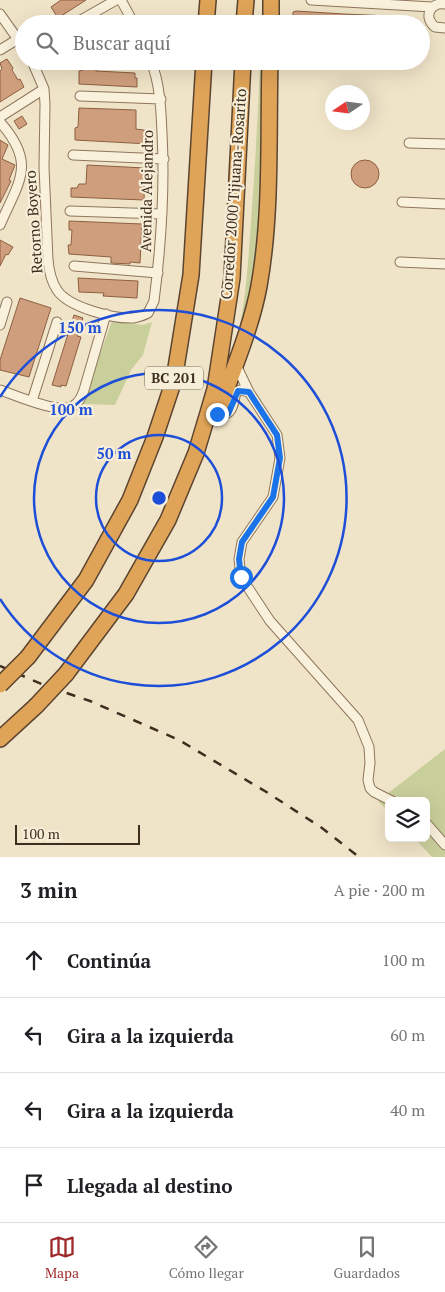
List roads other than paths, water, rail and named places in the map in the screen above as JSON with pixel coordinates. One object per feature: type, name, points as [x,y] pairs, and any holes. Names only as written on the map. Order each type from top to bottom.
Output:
[{"type":"highway","points":[[207,15],[208,0]]},
{"type":"highway","points":[[245,15],[246,0]]},
{"type":"highway","points":[[271,0],[271,15]]},
{"type":"highway","name":"BC 201","points":[[0,685],[28,657],[86,580],[130,500],[155,437],[174,380],[191,275],[203,70]]},
{"type":"highway","name":"Corredor 2000 Tijuana-Rosarito","points":[[212,414],[232,278],[242,70]]},
{"type":"highway","points":[[0,739],[36,706],[66,674],[126,594],[168,520],[196,453],[215,422],[212,414],[244,341],[257,293],[267,219],[270,70]]},
{"type":"street","points":[[90,15],[116,0]]},
{"type":"street","points":[[121,0],[129,15]]},
{"type":"street","points":[[311,0],[432,7],[443,2]]},
{"type":"street","points":[[428,15],[432,7]]},
{"type":"street","points":[[0,14],[15,35]]},
{"type":"street","points":[[430,21],[431,24],[439,29],[445,28]]},
{"type":"street","points":[[0,50],[15,41]]},
{"type":"street","name":"Retorno Boyero","points":[[36,70],[44,89],[44,167],[49,272],[57,291],[64,298],[83,307],[106,314],[124,318],[141,316]]},
{"type":"street","name":"Avenida Alejandro","points":[[141,316],[148,313],[154,301],[162,214],[164,160],[161,100],[153,70]]},
{"type":"street","points":[[0,117],[44,89]]},
{"type":"street","points":[[80,96],[161,100]]},
{"type":"street","points":[[0,122],[11,136],[20,152],[22,161],[20,178],[0,225]]},
{"type":"street","points":[[409,143],[445,144]]},
{"type":"street","points":[[73,155],[164,160]]},
{"type":"street","points":[[402,202],[445,204]]},
{"type":"street","points":[[70,211],[162,214]]},
{"type":"street","points":[[400,262],[445,264]]},
{"type":"street","points":[[74,266],[158,272]]},
{"type":"street","points":[[0,325],[7,302]]},
{"type":"street","points":[[0,390],[60,408],[72,407],[81,398],[84,390],[106,314]]},
{"type":"street","points":[[32,401],[57,322]]},
{"type":"street","points":[[235,363],[249,392],[277,435],[280,458],[273,497],[242,542],[239,559],[241,577],[270,621],[358,720],[369,747],[368,780],[370,788],[385,798]]},
{"type":"street","points":[[212,414],[228,414],[238,391],[249,392]]},
{"type":"street","points":[[430,828],[445,845]]},
{"type":"railway","points":[[0,666],[46,686],[90,701],[179,740],[268,793],[322,828],[359,857]]}]
